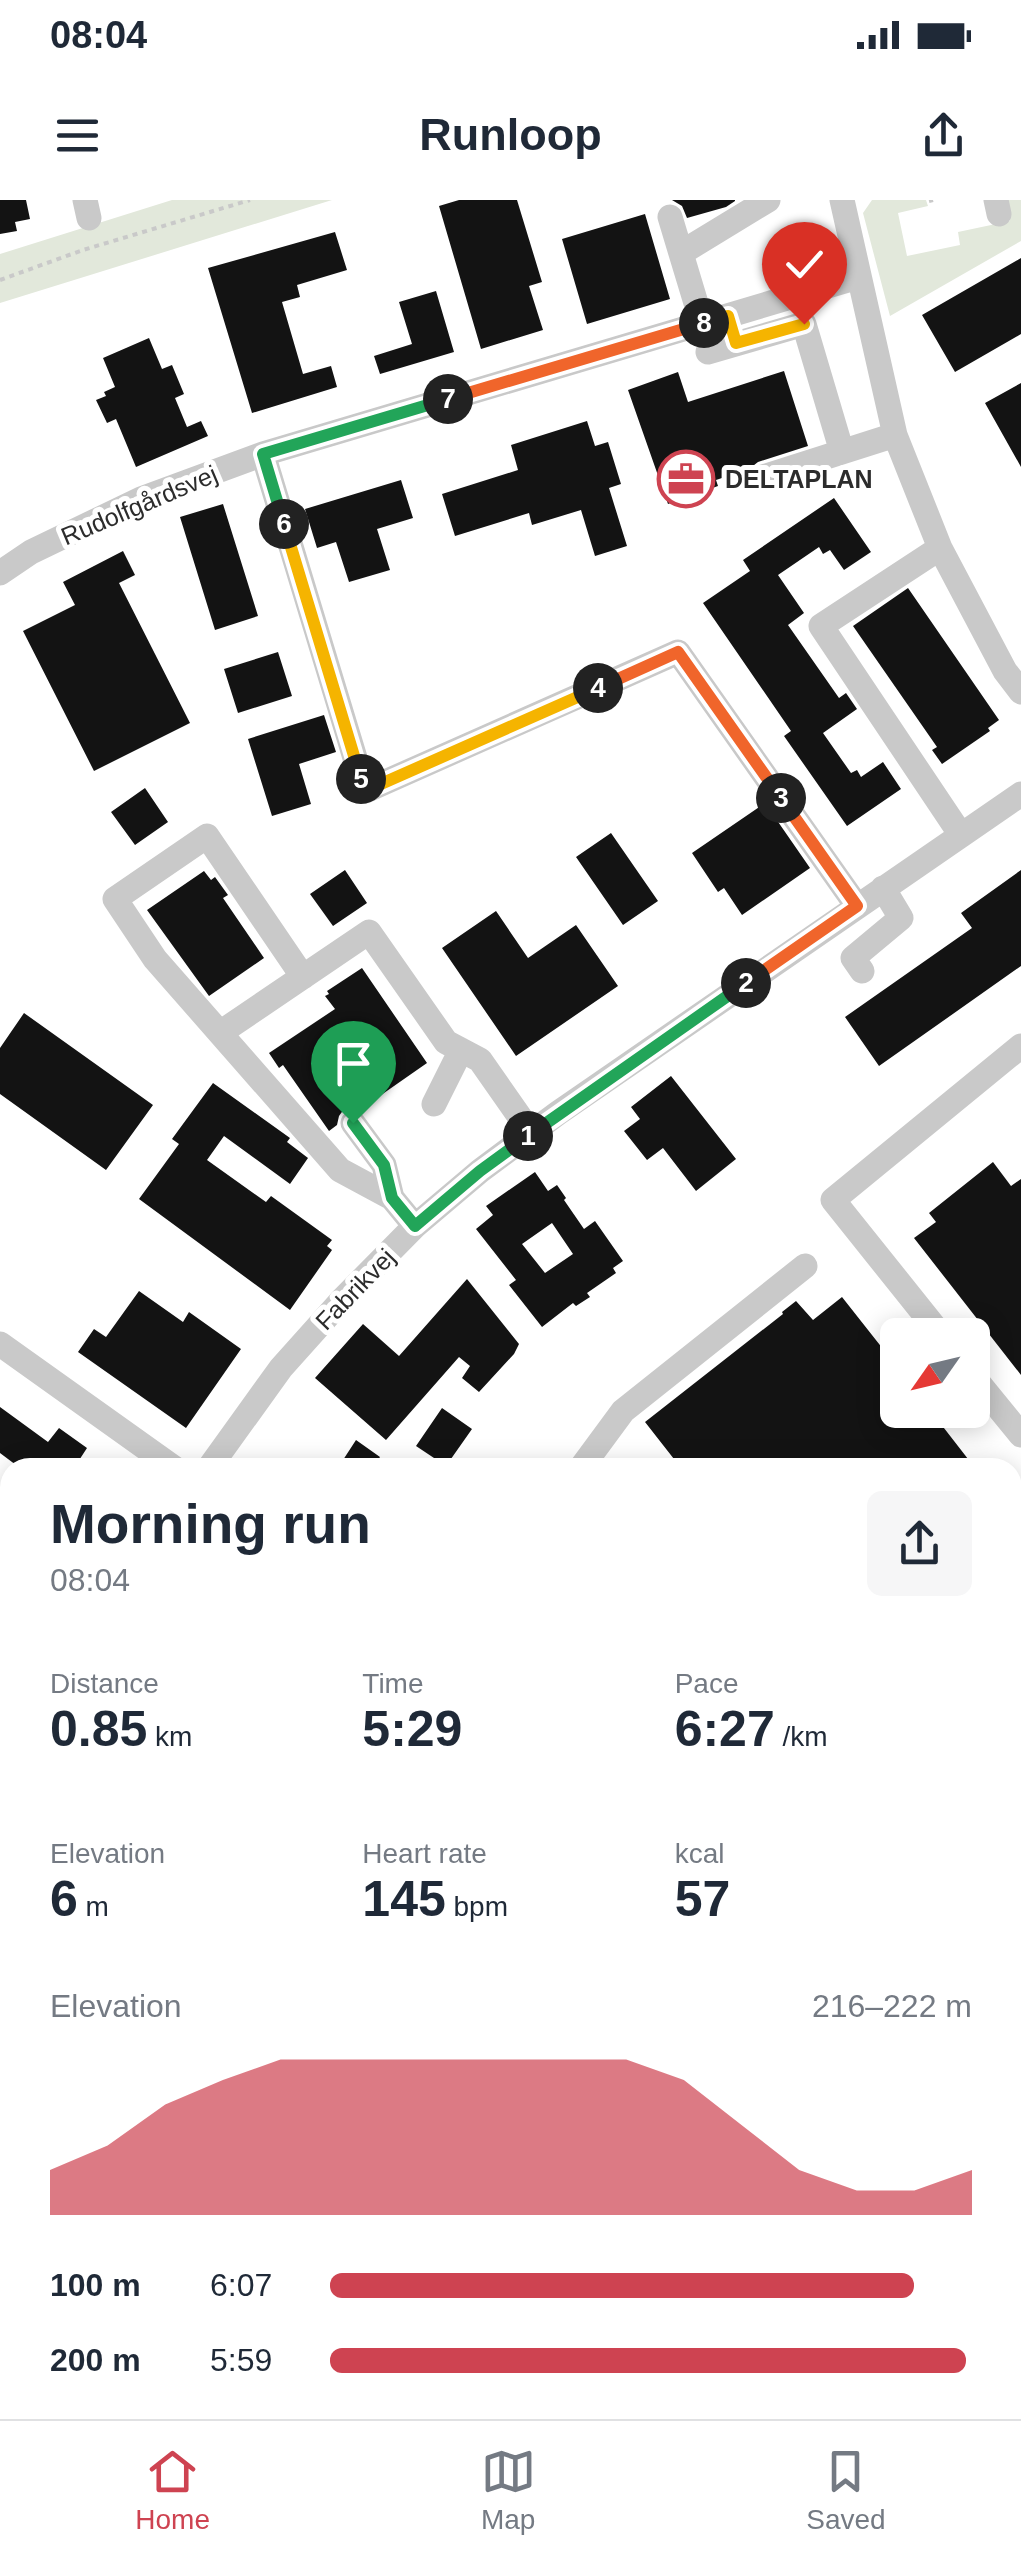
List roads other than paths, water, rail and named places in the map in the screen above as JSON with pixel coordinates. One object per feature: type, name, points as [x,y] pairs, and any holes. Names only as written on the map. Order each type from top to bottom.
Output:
[{"type":"street","points":[[681,253],[768,200]]},
{"type":"street","points":[[844,202],[895,435],[940,548],[1005,671],[1021,692]]},
{"type":"street","points":[[670,217],[702,323]]},
{"type":"street","name":"Rudolfgårdsvej","points":[[0,573],[31,552],[141,499],[263,454],[858,277]]},
{"type":"street","points":[[728,316],[736,343]]},
{"type":"street","points":[[708,352],[804,324],[842,452]]},
{"type":"street","points":[[763,477],[895,435]]},
{"type":"street","points":[[263,454],[365,791],[678,652],[857,906]]},
{"type":"street","points":[[940,548],[821,626],[961,835]]},
{"type":"street","name":"Fabrikvej","points":[[216,1458],[282,1368],[340,1302],[415,1226],[480,1171],[883,888],[961,835],[1017,806]]},
{"type":"street","points":[[302,977],[208,836],[114,899],[155,959],[340,1170],[392,1198],[415,1226]]},
{"type":"street","points":[[862,971],[852,958],[900,918],[883,888]]},
{"type":"street","points":[[220,1033],[369,932],[446,1042],[480,1060],[531,1133]]},
{"type":"street","points":[[927,1318],[833,1200],[1021,1046]]},
{"type":"street","points":[[434,1104],[462,1050]]},
{"type":"street","points":[[353,1123],[384,1165],[392,1198]]},
{"type":"street","points":[[588,1458],[623,1411],[805,1266]]},
{"type":"street","points":[[0,1344],[160,1458]]},
{"type":"street","points":[[990,1397],[1021,1435]]},
{"type":"place","name":"DELTAPLAN","points":[[686,479]]}]
